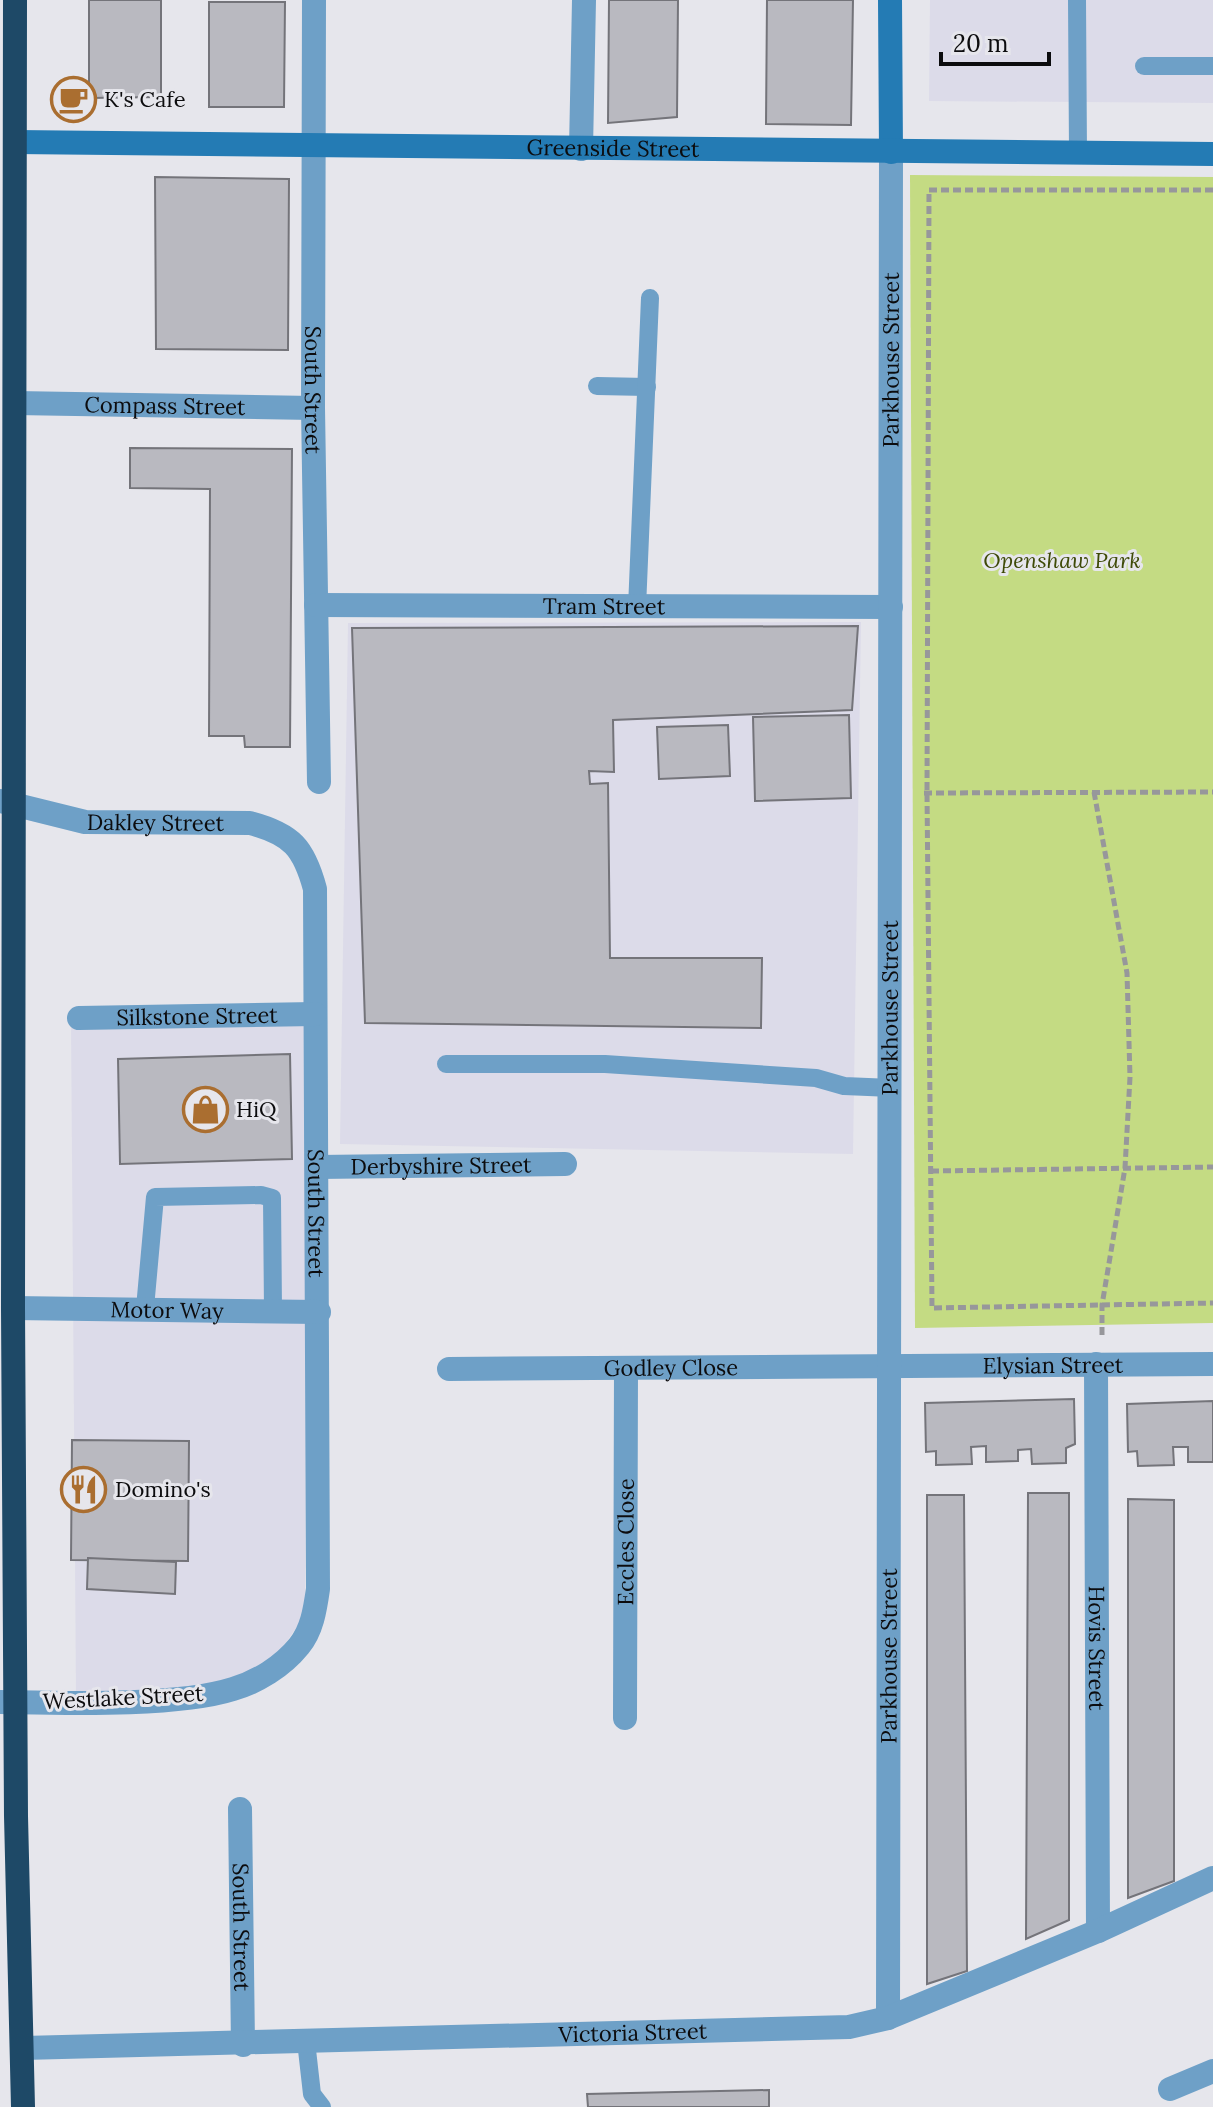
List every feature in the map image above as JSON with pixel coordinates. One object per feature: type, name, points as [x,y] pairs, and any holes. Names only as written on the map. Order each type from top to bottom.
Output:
[{"type":"highway","points":[[15,0],[15,403],[7,802],[13,1308],[8,1702],[23,2107]]},
{"type":"street","name":"South Street","points":[[314,0],[313,408],[319,782]]},
{"type":"street","points":[[581,149],[584,0]]},
{"type":"street","name":"Parkhouse Street","points":[[888,2018],[892,1369],[890,0]]},
{"type":"street","name":"Greenside Street","points":[[15,142],[1213,154]]},
{"type":"street","name":"Compass Street","points":[[15,403],[313,408]]},
{"type":"street","name":"Tram Street","points":[[316,605],[891,607]]},
{"type":"street","name":"Dakley Street","points":[[7,802],[85,822],[250,823],[273,829],[294,843]]},
{"type":"street","name":"South Street","points":[[294,843],[309,861],[315,889],[318,1589]]},
{"type":"street","name":"Silkstone Street","points":[[79,1018],[315,1014]]},
{"type":"street","name":"Derbyshire Street","points":[[317,1167],[565,1164]]},
{"type":"street","name":"Motor Way","points":[[13,1308],[319,1312]]},
{"type":"street","name":"Hovis Street","points":[[1096,1364],[1098,1931]]},
{"type":"street","name":"Elysian Street","points":[[892,1369],[1213,1364]]},
{"type":"street","name":"Eccles Close","points":[[625,1718],[626,1368]]},
{"type":"street","name":"Godley Close","points":[[449,1369],[892,1369]]},
{"type":"street","name":"Westlake Street","points":[[8,1702],[171,1698],[231,1690],[260,1678],[301,1645],[313,1620],[318,1589]]},
{"type":"street","name":"South Street","points":[[240,1809],[243,2045]]},
{"type":"street","name":"Victoria Street","points":[[23,2048],[243,2045],[826,2028],[888,2018],[1098,1931],[1213,1878]]},
{"type":"street","points":[[1170,2089],[1213,2071]]},
{"type":"lane","points":[[1077,0],[1078,153]]},
{"type":"lane","points":[[1144,66],[1213,66]]},
{"type":"lane","points":[[637,608],[650,298]]},
{"type":"lane","points":[[597,386],[647,387]]},
{"type":"lane","points":[[446,1064],[605,1064],[816,1078],[844,1086],[892,1088]]},
{"type":"lane","points":[[145,1308],[155,1197],[261,1195],[272,1198],[273,1311]]},
{"type":"lane","points":[[306,2041],[312,2094],[322,2107]]},
{"type":"path","points":[[1213,190],[929,190],[927,793],[932,1308],[1213,1303]]},
{"type":"path","points":[[1094,792],[1127,973],[1130,1077],[1125,1168],[1102,1305]]},
{"type":"path","points":[[891,794],[1213,792]]},
{"type":"path","points":[[931,1171],[1213,1167]]},
{"type":"shaded area","points":[[930,0],[1213,0],[1213,103],[929,101]]},
{"type":"shaded area","points":[[861,622],[853,1154],[340,1144],[348,623]]},
{"type":"shaded area","points":[[71,1023],[307,1026],[305,1615],[267,1670],[167,1693],[76,1693]]},
{"type":"green space","name":"Openshaw Park","points":[[910,175],[1213,177],[1213,1323],[915,1328]]},
{"type":"building","points":[[89,0],[161,0],[161,97],[89,98]]},
{"type":"building","points":[[609,0],[678,0],[677,117],[608,123]]},
{"type":"building","points":[[767,0],[853,0],[851,125],[766,124]]},
{"type":"building","points":[[209,2],[285,2],[284,107],[209,107]]},
{"type":"building","points":[[155,177],[289,179],[288,350],[156,349]]},
{"type":"building","points":[[130,448],[292,449],[290,747],[245,747],[244,736],[209,736],[210,489],[130,488]]},
{"type":"building","points":[[858,626],[852,710],[613,720],[614,772],[589,771],[590,784],[608,783],[610,958],[762,958],[761,1028],[365,1023],[352,628]]},
{"type":"building","points":[[849,715],[851,798],[755,801],[753,717]]},
{"type":"building","points":[[728,725],[730,776],[659,779],[657,727]]},
{"type":"building","name":"HiQ","points":[[290,1054],[292,1159],[120,1164],[118,1059]]},
{"type":"building","points":[[1074,1399],[1075,1444],[1066,1448],[1066,1463],[1032,1464],[1031,1449],[1018,1450],[1018,1461],[986,1462],[986,1446],[971,1447],[972,1464],[936,1465],[936,1451],[926,1452],[925,1403]]},
{"type":"building","points":[[1213,1401],[1213,1462],[1188,1462],[1188,1447],[1173,1447],[1174,1465],[1138,1466],[1137,1451],[1128,1452],[1127,1404]]},
{"type":"building","points":[[72,1440],[189,1441],[188,1561],[71,1560]]},
{"type":"building","points":[[1028,1493],[1069,1493],[1069,1920],[1026,1939]]},
{"type":"building","points":[[927,1495],[964,1495],[967,1971],[927,1984]]},
{"type":"building","points":[[1128,1499],[1174,1500],[1174,1881],[1128,1898]]},
{"type":"building","points":[[88,1558],[176,1562],[175,1594],[87,1589]]},
{"type":"building","points":[[769,2090],[769,2107],[588,2107],[587,2094]]},
{"type":"place","name":"K's Cafe","points":[[73,99]]},
{"type":"place","name":"HiQ","points":[[205,1109]]},
{"type":"place","name":"Domino's","points":[[84,1489]]}]
